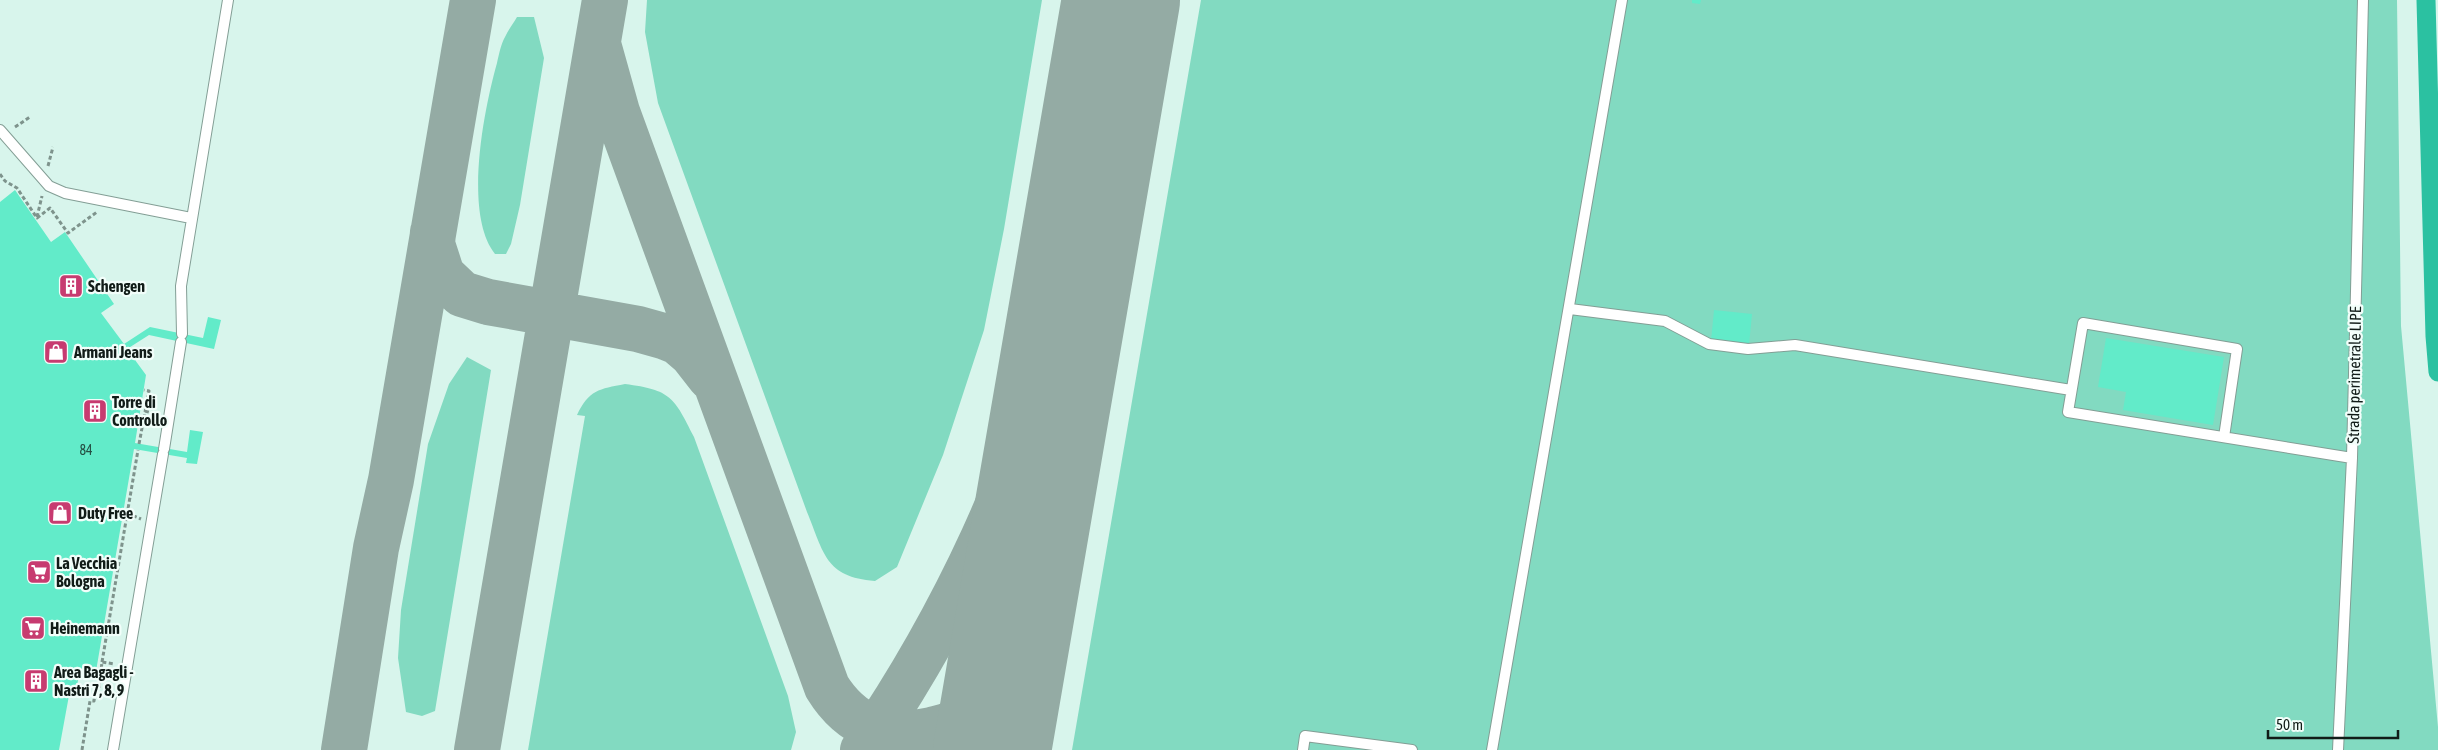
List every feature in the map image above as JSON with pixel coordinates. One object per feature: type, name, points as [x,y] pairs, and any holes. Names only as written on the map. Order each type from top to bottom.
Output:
[{"type":"lane","points":[[113,750],[182,338],[181,286],[190,218],[228,0]]},
{"type":"lane","points":[[1492,750],[1570,309],[1622,0]]},
{"type":"lane","name":"Strada perimetrale LIPE","points":[[2338,750],[2352,458],[2363,0]]},
{"type":"lane","points":[[0,130],[49,186],[65,193],[190,218]]},
{"type":"lane","points":[[1570,309],[1665,321],[1709,344],[1748,349],[1796,345],[2071,390]]},
{"type":"lane","points":[[2224,437],[2237,349],[2082,323],[2068,412],[2352,458]]},
{"type":"lane","points":[[1303,750],[1306,736],[1412,750]]},
{"type":"path","points":[[0,174],[5,181],[16,188],[37,218],[50,208],[68,233],[103,208],[103,201]]},
{"type":"path","points":[[138,444],[148,391],[144,390]]},
{"type":"path","points":[[82,750],[90,700],[94,701],[96,687],[99,688],[138,450]]},
{"type":"path","points":[[102,662],[127,665]]},
{"type":"green space","points":[[647,0],[1042,0],[1004,229],[984,330],[943,455],[897,567],[875,581],[858,579],[836,568],[823,551],[807,512],[658,103],[645,32]]},
{"type":"green space","points":[[1201,0],[2397,0],[2401,326],[2438,727],[2438,750],[1072,750]]},
{"type":"green space","points":[[517,17],[534,17],[544,58],[520,205],[511,244],[506,254],[495,254],[485,236],[480,214],[478,188],[479,161],[482,133],[500,49],[506,34]]},
{"type":"green space","points":[[467,357],[491,370],[435,711],[422,716],[406,712],[398,658],[401,610],[428,444],[449,384]]},
{"type":"green space","points":[[625,384],[652,389],[669,398],[676,404],[694,437],[788,696],[796,732],[791,750],[528,750],[585,416],[577,415],[586,400],[596,392],[608,387]]},
{"type":"building","points":[[1692,0],[1701,0],[1700,4],[1692,3]]},
{"type":"building","points":[[15,190],[51,242],[65,232],[114,304],[101,313],[124,344],[150,327],[203,338],[208,317],[221,320],[214,349],[149,335],[127,349],[146,375],[135,443],[187,452],[190,430],[203,432],[197,464],[186,463],[187,458],[134,449],[95,677],[79,675],[76,691],[70,690],[59,750],[0,750],[0,202]]},
{"type":"building","points":[[1714,310],[1752,314],[1749,345],[1711,341]]},
{"type":"building","points":[[2106,338],[2224,357],[2213,425],[2123,410],[2126,392],[2098,387]]},
{"type":"waterway","points":[[2426,0],[2435,336],[2438,372]]},
{"type":"taxiway","points":[[344,750],[376,548],[391,480],[473,0]]},
{"type":"taxiway","points":[[477,750],[605,0]]},
{"type":"taxiway","points":[[598,44],[617,112],[827,687],[847,712],[872,727],[885,731],[916,733],[948,726],[964,718],[978,705],[989,690],[1008,656]]},
{"type":"taxiway","points":[[433,232],[432,244],[442,275],[462,294],[488,302],[638,329],[663,336],[678,342],[692,354],[710,377]]},
{"type":"taxiway","points":[[863,750],[929,645],[983,538],[1029,427],[1068,310]]},
{"type":"runway","points":[[992,750],[1121,0]]},
{"type":"place","name":"Schengen","points":[[71,286]]},
{"type":"place","name":"Armani Jeans","points":[[56,352]]},
{"type":"place","name":"Torre di Controllo","points":[[95,411]]},
{"type":"place","name":"Duty Free","points":[[60,513]]},
{"type":"place","name":"La Vecchia Bologna","points":[[39,572]]},
{"type":"place","name":"Heinemann","points":[[33,628]]},
{"type":"place","name":"Area Bagagli - Nastri 7, 8, 9","points":[[36,681]]}]
